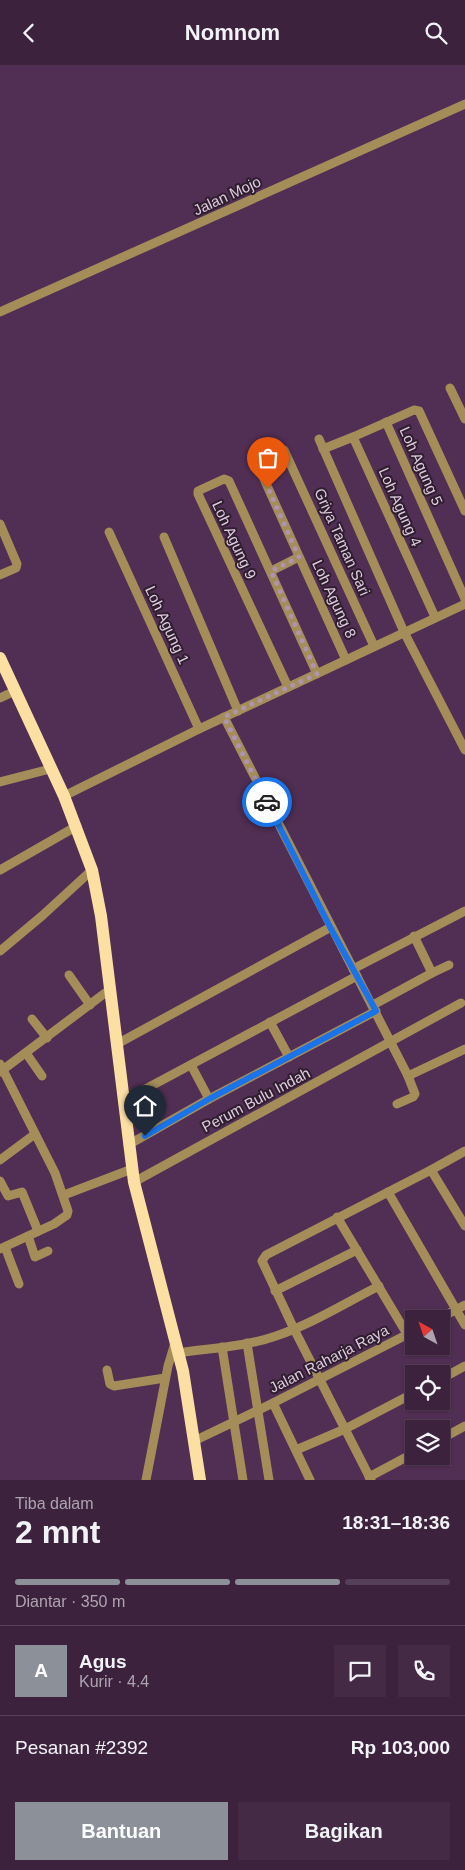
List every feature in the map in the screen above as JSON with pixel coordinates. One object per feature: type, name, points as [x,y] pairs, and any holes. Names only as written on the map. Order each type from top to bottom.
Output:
[{"type":"main road","points":[[0,658],[64,796],[92,870],[101,915],[133,1175],[185,1384],[200,1480]]},
{"type":"street","name":"Jalan Mojo","points":[[0,312],[465,104]]},
{"type":"street","points":[[450,388],[465,419]]},
{"type":"street","name":"Loh Agung 5","points":[[465,511],[419,411],[414,410],[386,422],[465,599]]},
{"type":"street","points":[[323,449],[386,422]]},
{"type":"street","name":"Loh Agung 4","points":[[353,437],[435,617]]},
{"type":"street","points":[[318,439],[404,632],[465,750]]},
{"type":"street","name":"Griya Taman Sari","points":[[284,450],[374,646]]},
{"type":"street","name":"Loh Agung 8","points":[[259,468],[346,660]]},
{"type":"street","name":"Loh Agung 9","points":[[288,687],[198,494],[198,491],[224,479],[228,479],[317,674]]},
{"type":"street","points":[[0,524],[17,564],[16,568],[0,575]]},
{"type":"street","name":"Loh Agung 1","points":[[109,532],[199,729]]},
{"type":"street","points":[[164,537],[238,711]]},
{"type":"street","points":[[271,571],[299,557]]},
{"type":"street","points":[[64,796],[224,717],[465,604]]},
{"type":"street","points":[[0,698],[15,691]]},
{"type":"street","points":[[224,717],[408,1076],[415,1094],[413,1097],[397,1104]]},
{"type":"street","points":[[0,782],[50,769]]},
{"type":"street","points":[[0,870],[77,827]]},
{"type":"street","points":[[0,951],[92,870]]},
{"type":"street","points":[[123,1101],[270,1022],[355,973],[414,936],[465,911]]},
{"type":"street","points":[[117,1044],[330,927]]},
{"type":"street","points":[[414,936],[432,973]]},
{"type":"street","points":[[128,1145],[209,1099],[289,1057],[432,973],[449,965]]},
{"type":"street","points":[[69,975],[90,1005]]},
{"type":"street","points":[[18,1284],[2,1248],[67,1215],[68,1211],[64,1195],[50,1162],[1,1069],[47,1038],[110,990]]},
{"type":"street","name":"Perum Bulu Indah","points":[[64,1195],[133,1175],[391,1042],[461,1003]]},
{"type":"street","points":[[32,1019],[47,1038]]},
{"type":"street","points":[[270,1022],[289,1057]]},
{"type":"street","points":[[408,1076],[465,1049]]},
{"type":"street","points":[[26,1053],[42,1077]]},
{"type":"street","points":[[190,1065],[209,1099]]},
{"type":"street","points":[[0,1160],[35,1134]]},
{"type":"street","points":[[405,1458],[370,1478],[275,1291],[262,1261],[266,1255],[465,1151]]},
{"type":"street","points":[[431,1170],[465,1226]]},
{"type":"street","points":[[0,1181],[8,1196],[22,1192],[38,1231]]},
{"type":"street","points":[[388,1192],[465,1325]]},
{"type":"street","points":[[456,1210],[465,1205]]},
{"type":"street","points":[[337,1217],[405,1325]]},
{"type":"street","points":[[28,1236],[35,1257],[48,1251]]},
{"type":"street","points":[[275,1291],[357,1250]]},
{"type":"street","points":[[146,1480],[166,1378],[176,1348],[222,1347],[276,1336],[294,1329],[379,1286]]},
{"type":"street","points":[[450,1313],[465,1305]]},
{"type":"street","name":"Jalan Raharja Raya","points":[[194,1441],[405,1336]]},
{"type":"street","points":[[247,1343],[269,1480]]},
{"type":"street","points":[[222,1347],[244,1480]]},
{"type":"street","points":[[450,1374],[465,1367]]},
{"type":"street","points":[[107,1370],[110,1384],[114,1386],[166,1378]]},
{"type":"street","points":[[296,1450],[345,1429],[405,1398]]},
{"type":"street","points":[[273,1403],[296,1450],[307,1479]]},
{"type":"street","points":[[450,1434],[465,1426]]},
{"type":"way so far","points":[[267,802],[224,717],[317,674],[271,571],[299,557],[268,488]]},
{"type":"route","points":[[145,1136],[209,1099],[376,1011],[330,927],[267,802]]}]
